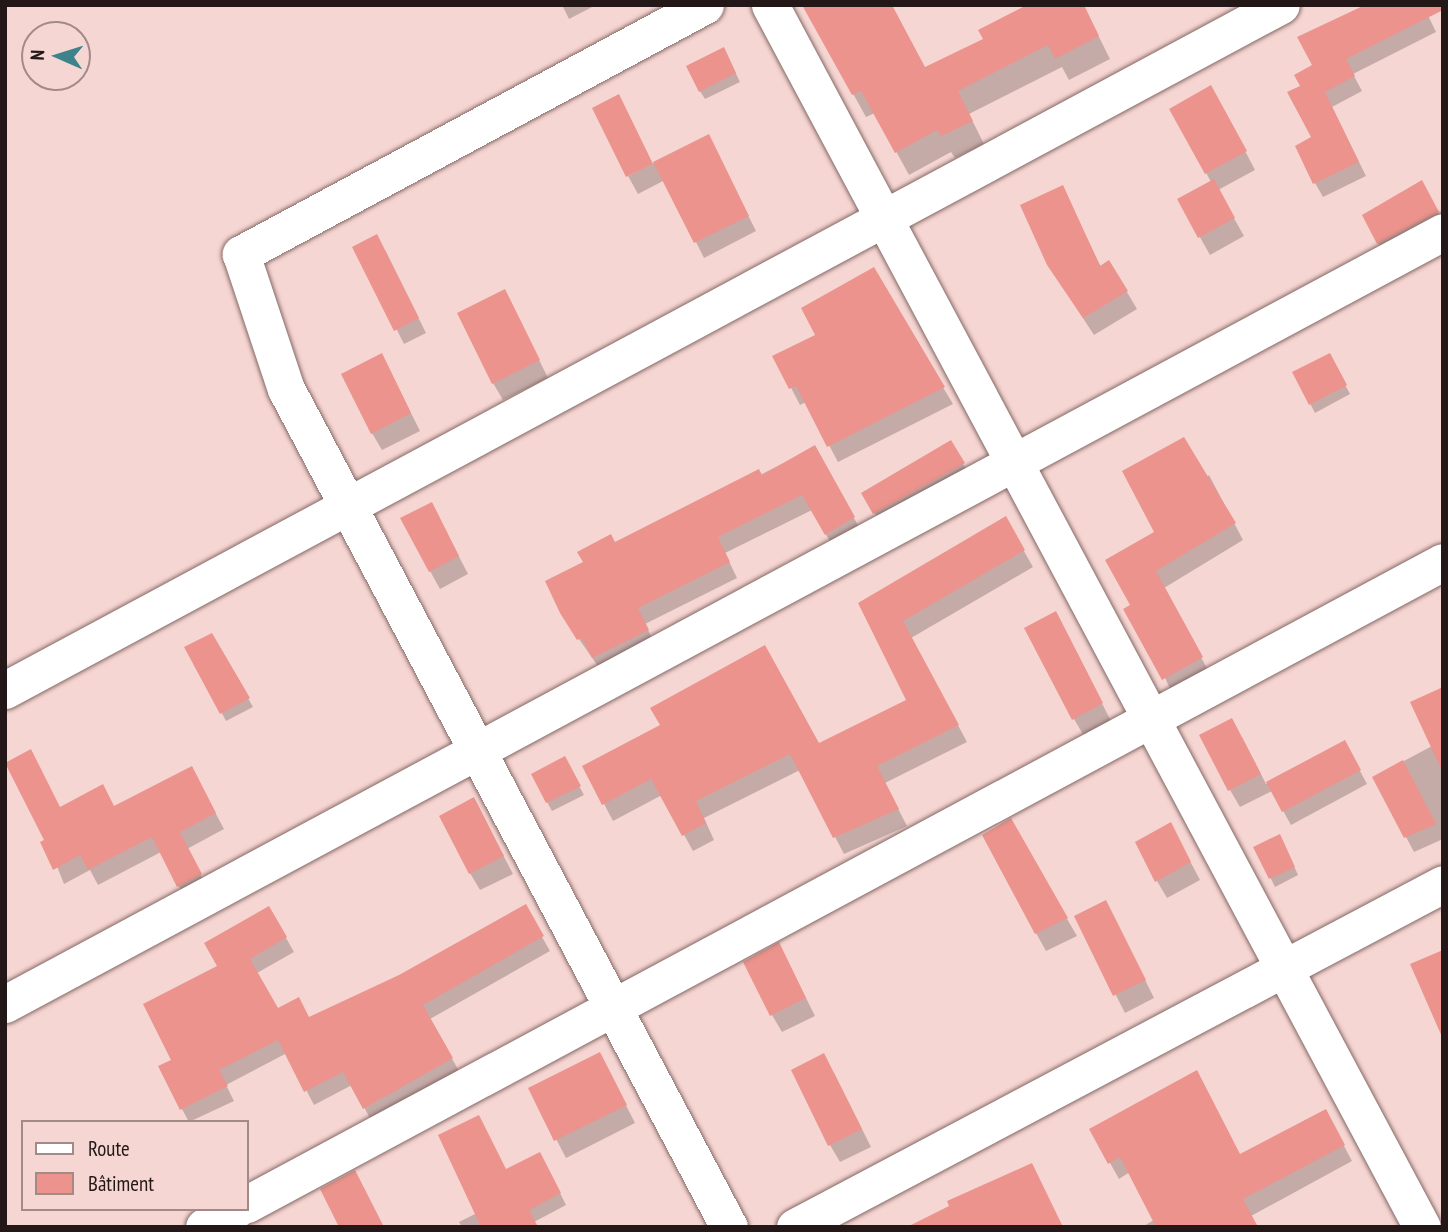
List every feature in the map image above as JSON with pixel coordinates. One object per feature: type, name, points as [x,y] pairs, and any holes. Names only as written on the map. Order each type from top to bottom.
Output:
[{"type":"street","points":[[705,5],[241,254],[286,389],[729,1227]]},
{"type":"street","points":[[770,5],[1422,1227]]},
{"type":"street","points":[[5,690],[1280,5]]},
{"type":"street","points":[[5,1003],[1443,232]]},
{"type":"street","points":[[248,1203],[1443,562]]},
{"type":"street","points":[[794,1227],[1443,884]]},
{"type":"street","points":[[204,1227],[233,1211]]},
{"type":"building","points":[[802,5],[892,5],[925,67],[983,39],[978,30],[1027,5],[1084,5],[1099,36],[1055,59],[1048,45],[958,91],[973,121],[941,136],[937,130],[895,153],[861,91],[852,95]]},
{"type":"building","points":[[1365,5],[1443,5],[1443,10],[1346,59],[1355,76],[1325,92],[1359,162],[1313,184],[1295,146],[1311,137],[1287,92],[1300,86],[1294,75],[1312,65],[1297,37]]},
{"type":"building","points":[[724,47],[736,73],[699,92],[686,66]]},
{"type":"building","points":[[1211,85],[1247,151],[1205,174],[1169,109]]},
{"type":"building","points":[[619,94],[653,164],[626,177],[592,108]]},
{"type":"building","points":[[709,134],[749,216],[694,243],[653,162]]},
{"type":"building","points":[[1214,179],[1235,218],[1198,238],[1177,199]]},
{"type":"building","points":[[1422,180],[1439,212],[1377,244],[1362,215]]},
{"type":"building","points":[[1063,185],[1100,266],[1109,260],[1128,291],[1083,318],[1047,265],[1020,205]]},
{"type":"building","points":[[377,234],[419,318],[394,331],[352,247]]},
{"type":"building","points":[[874,267],[945,387],[827,447],[796,386],[789,389],[772,356],[815,335],[801,308]]},
{"type":"building","points":[[505,289],[540,360],[492,384],[457,313]]},
{"type":"building","points":[[382,353],[411,413],[371,434],[341,374]]},
{"type":"building","points":[[1330,353],[1347,385],[1309,405],[1292,372]]},
{"type":"building","points":[[1184,437],[1236,523],[1156,571],[1203,657],[1162,680],[1123,609],[1130,605],[1105,560],[1154,532],[1122,471]]},
{"type":"building","points":[[951,440],[965,463],[873,514],[861,493]]},
{"type":"building","points":[[815,445],[855,517],[825,535],[802,495],[718,537],[730,562],[638,608],[649,630],[592,658],[582,638],[577,640],[560,613],[545,581],[583,562],[577,552],[611,534],[615,542],[759,469],[762,475]]},
{"type":"building","points":[[432,502],[459,556],[429,572],[400,518]]},
{"type":"building","points":[[1006,516],[1025,550],[903,621],[959,725],[877,766],[899,809],[833,838],[790,754],[696,801],[706,823],[682,836],[651,779],[602,805],[582,766],[660,725],[650,708],[765,645],[819,743],[906,700],[858,603]]},
{"type":"building","points":[[1056,611],[1103,703],[1072,720],[1024,628]]},
{"type":"building","points":[[212,633],[250,698],[220,714],[184,647]]},
{"type":"building","points":[[1443,687],[1443,773],[1410,702]]},
{"type":"building","points":[[1232,718],[1261,774],[1228,791],[1199,735]]},
{"type":"building","points":[[1345,740],[1361,770],[1282,812],[1266,782]]},
{"type":"building","points":[[31,749],[60,807],[103,784],[114,806],[192,766],[216,813],[180,832],[202,874],[177,887],[152,837],[88,870],[80,855],[53,870],[40,842],[44,840],[5,763]]},
{"type":"building","points":[[565,756],[581,786],[546,803],[531,774]]},
{"type":"building","points":[[1403,760],[1436,824],[1404,838],[1372,777]]},
{"type":"building","points":[[474,797],[504,856],[469,874],[439,816]]},
{"type":"building","points":[[1011,818],[1068,918],[1035,934],[982,835]]},
{"type":"building","points":[[1171,822],[1191,862],[1155,882],[1135,842]]},
{"type":"building","points":[[1280,834],[1295,867],[1269,879],[1253,847]]},
{"type":"building","points":[[1106,900],[1146,980],[1113,996],[1074,916]]},
{"type":"building","points":[[526,904],[544,936],[423,1005],[453,1058],[363,1109],[343,1072],[304,1092],[278,1040],[219,1070],[228,1086],[180,1110],[158,1066],[171,1060],[143,1004],[217,966],[204,943],[269,906],[287,937],[250,959],[278,1008],[299,997],[309,1017],[399,975]]},
{"type":"building","points":[[779,942],[806,998],[770,1016],[743,962]]},
{"type":"building","points":[[1443,950],[1443,1039],[1410,964]]},
{"type":"building","points":[[600,1052],[627,1105],[554,1141],[528,1088]]},
{"type":"building","points":[[824,1053],[862,1129],[828,1146],[791,1070]]},
{"type":"building","points":[[1197,1070],[1240,1154],[1326,1109],[1345,1145],[1243,1199],[1258,1227],[1156,1227],[1120,1157],[1108,1164],[1089,1129]]},
{"type":"building","points":[[479,1115],[506,1169],[540,1152],[561,1193],[529,1210],[538,1227],[481,1227],[438,1135]]},
{"type":"building","points":[[1032,1163],[1063,1227],[907,1227],[949,1206],[947,1201]]},
{"type":"building","points":[[355,1170],[384,1227],[339,1227],[320,1189]]}]
